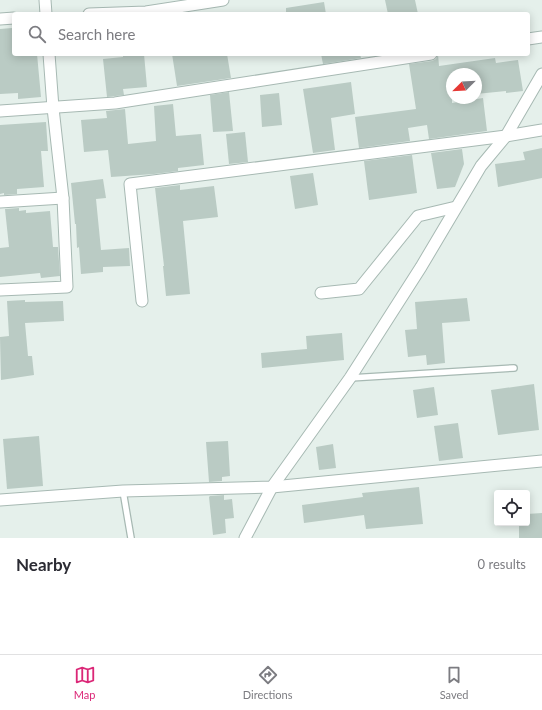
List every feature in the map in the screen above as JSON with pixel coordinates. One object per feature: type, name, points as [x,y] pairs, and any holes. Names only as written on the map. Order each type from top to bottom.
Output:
[{"type":"street","points":[[45,0],[46,12]]},
{"type":"street","points":[[146,12],[224,0]]},
{"type":"street","points":[[0,19],[12,18]]},
{"type":"street","points":[[530,39],[542,37]]},
{"type":"street","points":[[0,290],[67,287],[63,198],[53,108],[49,56]]},
{"type":"street","points":[[0,111],[115,103],[418,56]]},
{"type":"street","points":[[245,538],[272,487],[350,378],[421,267],[481,166],[506,136],[542,74]]},
{"type":"street","points":[[142,301],[130,184],[506,136],[542,130]]},
{"type":"street","points":[[0,202],[63,198]]},
{"type":"street","points":[[321,293],[359,289],[418,216],[456,206]]},
{"type":"street","points":[[0,500],[123,491],[272,487],[542,461]]},
{"type":"lane","points":[[350,378],[514,368]]},
{"type":"lane","points":[[123,491],[131,538]]},
{"type":"building","points":[[385,0],[415,0],[418,12],[388,12]]},
{"type":"building","points":[[324,2],[326,12],[286,12],[286,8]]},
{"type":"building","points":[[12,28],[12,56],[37,56],[41,97],[18,99],[18,93],[0,94],[0,29]]},
{"type":"building","points":[[144,56],[147,87],[123,89],[124,95],[107,97],[103,59]]},
{"type":"building","points":[[172,56],[227,56],[231,78],[177,86]]},
{"type":"building","points":[[321,56],[360,56],[361,58],[323,64]]},
{"type":"building","points":[[438,56],[439,66],[495,58],[496,63],[518,60],[523,91],[482,93],[482,68],[446,68],[446,104],[482,104],[483,98],[487,131],[429,139],[427,125],[408,128],[410,141],[359,148],[355,117],[416,109],[409,64],[432,61]]},
{"type":"building","points":[[351,82],[355,114],[331,118],[335,150],[313,153],[303,89]]},
{"type":"building","points":[[229,92],[233,131],[213,132],[210,95]]},
{"type":"building","points":[[279,93],[282,125],[262,127],[260,95]]},
{"type":"building","points":[[173,104],[176,136],[201,134],[204,165],[178,168],[178,171],[111,177],[108,150],[84,152],[81,120],[107,118],[106,111],[125,109],[128,144],[156,141],[154,106]]},
{"type":"building","points":[[46,122],[48,151],[41,151],[44,187],[17,189],[17,194],[0,194],[0,125]]},
{"type":"building","points":[[245,132],[248,162],[229,164],[226,134]]},
{"type":"building","points":[[542,148],[542,178],[498,187],[495,164],[525,160],[523,152]]},
{"type":"building","points":[[462,149],[464,164],[455,187],[437,189],[431,153]]},
{"type":"building","points":[[412,155],[417,193],[369,200],[364,161]]},
{"type":"building","points":[[313,173],[318,205],[295,209],[290,176]]},
{"type":"building","points":[[103,179],[106,198],[96,199],[101,250],[129,248],[130,266],[103,267],[103,272],[81,274],[71,183]]},
{"type":"building","points":[[180,185],[180,190],[214,186],[218,217],[183,221],[190,294],[166,296],[155,188]]},
{"type":"building","points":[[19,208],[19,211],[26,210],[26,213],[50,211],[53,247],[58,247],[60,276],[41,278],[40,273],[0,277],[0,248],[9,247],[5,209]]},
{"type":"building","points":[[467,298],[470,321],[442,323],[445,363],[427,365],[426,355],[408,357],[405,330],[417,329],[415,302]]},
{"type":"building","points":[[25,300],[25,302],[63,301],[64,321],[25,323],[28,356],[32,356],[34,375],[1,380],[0,337],[9,336],[7,301]]},
{"type":"building","points":[[342,333],[344,360],[262,368],[261,353],[307,349],[306,336]]},
{"type":"building","points":[[534,384],[539,430],[498,435],[491,390]]},
{"type":"building","points":[[434,387],[438,415],[417,418],[413,390]]},
{"type":"building","points":[[458,423],[463,458],[439,461],[434,426]]},
{"type":"building","points":[[39,436],[43,486],[7,489],[3,439]]},
{"type":"building","points":[[228,441],[230,476],[222,477],[222,481],[209,482],[206,442]]},
{"type":"building","points":[[333,444],[336,468],[319,470],[316,447]]},
{"type":"building","points":[[419,487],[423,524],[366,529],[364,515],[304,523],[302,505],[363,497],[362,493]]},
{"type":"building","points":[[224,495],[224,500],[232,499],[234,518],[225,519],[226,533],[213,535],[209,497]]},
{"type":"building","points":[[542,513],[542,538],[519,538],[519,526],[530,526],[530,514]]}]
